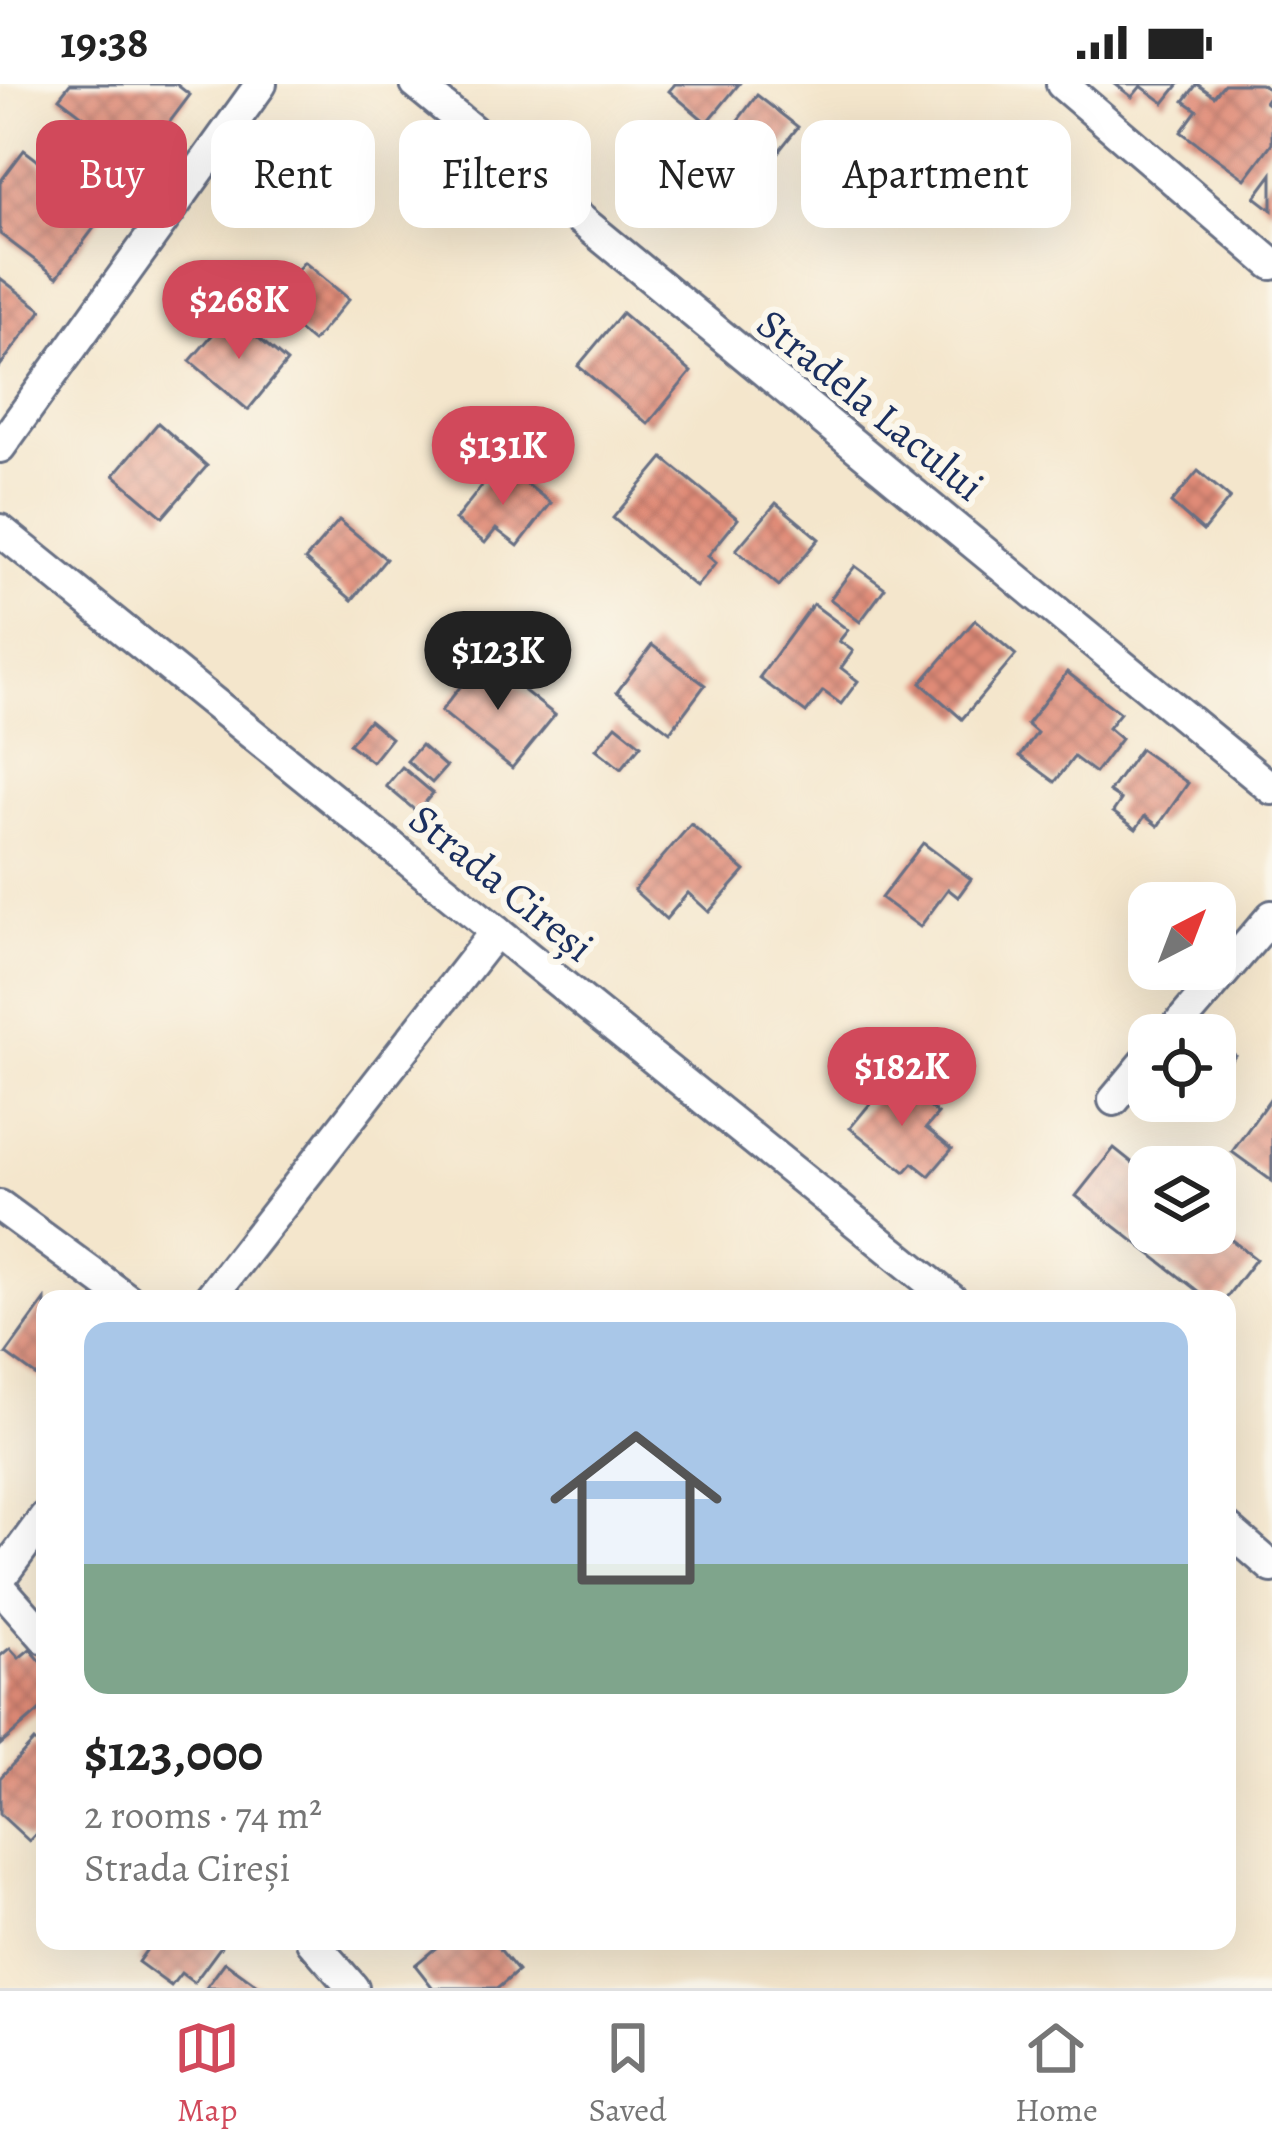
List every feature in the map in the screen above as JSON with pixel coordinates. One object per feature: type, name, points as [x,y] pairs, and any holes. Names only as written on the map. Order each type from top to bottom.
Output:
[{"type":"street","points":[[0,447],[262,84]]},
{"type":"street","name":"Stradela Lacului","points":[[416,84],[1272,789]]},
{"type":"street","points":[[1062,84],[1272,264]]},
{"type":"street","name":"Strada Cireși","points":[[0,530],[940,1290]]},
{"type":"street","points":[[1187,1014],[1272,916]]},
{"type":"street","points":[[215,1290],[496,932]]},
{"type":"street","points":[[1114,1100],[1128,1083]]},
{"type":"street","points":[[0,1207],[115,1290]]},
{"type":"street","points":[[36,1530],[0,1582],[36,1627]]},
{"type":"street","points":[[1236,1536],[1272,1567]]},
{"type":"street","points":[[319,1950],[353,1988]]},
{"type":"building","points":[[70,84],[176,84],[190,95],[171,120],[88,120],[59,98]]},
{"type":"building","points":[[675,84],[739,84],[709,120],[669,91]]},
{"type":"building","points":[[1115,84],[1179,84],[1164,103],[1141,86],[1132,97]]},
{"type":"building","points":[[1197,84],[1214,96],[1224,84],[1261,84],[1272,92],[1265,102],[1272,107],[1272,143],[1245,179],[1181,132],[1197,110],[1184,101]]},
{"type":"building","points":[[757,95],[798,127],[777,153],[777,120],[738,120]]},
{"type":"building","points":[[24,150],[36,159],[36,228],[94,228],[57,277],[0,234],[0,182]]},
{"type":"building","points":[[1272,174],[1272,210],[1255,197]]},
{"type":"building","points":[[304,262],[349,299],[313,342],[268,305]]},
{"type":"building","points":[[0,278],[42,310],[0,366]]},
{"type":"building","points":[[622,313],[691,372],[648,424],[578,366]]},
{"type":"building","points":[[230,314],[287,362],[248,410],[190,361]]},
{"type":"building","points":[[158,423],[207,466],[163,517],[114,475]]},
{"type":"building","points":[[663,458],[738,519],[708,556],[716,563],[696,587],[613,518]]},
{"type":"building","points":[[500,463],[551,503],[518,546],[496,529],[485,543],[455,520]]},
{"type":"building","points":[[1198,471],[1230,498],[1203,531],[1171,503]]},
{"type":"building","points":[[776,503],[819,539],[779,586],[736,550]]},
{"type":"building","points":[[339,520],[386,559],[352,600],[305,560]]},
{"type":"building","points":[[855,566],[885,588],[860,622],[830,599]]},
{"type":"building","points":[[813,604],[848,630],[839,641],[853,651],[841,668],[858,681],[841,704],[823,691],[806,713],[759,678]]},
{"type":"building","points":[[975,620],[1016,655],[962,719],[921,683]]},
{"type":"building","points":[[652,645],[705,685],[670,732],[617,692]]},
{"type":"building","points":[[483,658],[555,715],[512,768],[441,711]]},
{"type":"building","points":[[1067,672],[1120,713],[1108,728],[1121,739],[1095,773],[1074,757],[1055,782],[1020,756],[1037,733],[1027,724]]},
{"type":"building","points":[[369,720],[391,738],[372,762],[349,744]]},
{"type":"building","points":[[616,725],[641,745],[621,769],[596,749]]},
{"type":"building","points":[[421,745],[446,767],[432,783],[407,761]]},
{"type":"building","points":[[1140,749],[1188,783],[1158,826],[1145,816],[1136,829],[1113,812],[1121,800],[1109,792]]},
{"type":"building","points":[[402,767],[433,793],[417,812],[386,786]]},
{"type":"building","points":[[691,824],[745,871],[709,912],[688,893],[666,919],[634,890]]},
{"type":"building","points":[[923,843],[971,879],[958,897],[948,889],[920,927],[881,898]]},
{"type":"building","points":[[892,1077],[938,1114],[926,1128],[952,1149],[929,1176],[913,1163],[905,1172],[850,1128]]},
{"type":"building","points":[[1272,1096],[1272,1181],[1236,1155],[1236,1146]]},
{"type":"building","points":[[1114,1148],[1128,1159],[1128,1237],[1076,1196]]},
{"type":"building","points":[[1236,1243],[1256,1259],[1232,1290],[1196,1290],[1150,1254],[1236,1254]]},
{"type":"building","points":[[36,1312],[36,1376],[6,1354]]},
{"type":"building","points":[[10,1648],[19,1658],[30,1649],[36,1656],[36,1714],[0,1745],[0,1656]]},
{"type":"building","points":[[34,1741],[36,1834],[29,1841],[0,1814],[0,1778]]},
{"type":"building","points":[[147,1950],[218,1950],[194,1983],[181,1973],[171,1986],[138,1962]]},
{"type":"building","points":[[433,1950],[500,1950],[518,1971],[498,1988],[433,1988],[415,1965]]},
{"type":"building","points":[[225,1962],[261,1988],[206,1988]]}]
